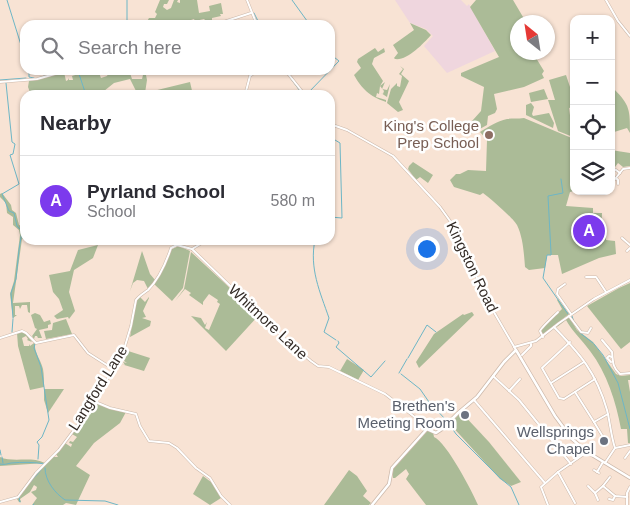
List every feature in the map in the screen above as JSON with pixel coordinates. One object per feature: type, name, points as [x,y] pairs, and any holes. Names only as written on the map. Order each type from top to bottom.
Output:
[{"type":"street","points":[[247,0],[255,20]]},
{"type":"street","points":[[606,0],[618,21],[630,36]]},
{"type":"street","points":[[230,20],[252,13]]},
{"type":"street","points":[[0,82],[37,79],[51,75]]},
{"type":"street","points":[[246,90],[251,75]]},
{"type":"street","points":[[289,75],[301,90]]},
{"type":"street","name":"Kingston Road","points":[[335,126],[347,130],[393,156],[440,207],[458,232],[484,296],[566,432],[587,452],[630,478]]},
{"type":"street","points":[[618,184],[616,178],[625,168],[630,168]]},
{"type":"street","points":[[615,170],[620,173]]},
{"type":"street","points":[[623,238],[630,246],[627,251]]},
{"type":"street","name":"Langford Lane","points":[[0,502],[18,497],[36,473],[64,444],[119,361],[128,341],[136,299],[149,288],[160,274],[172,246],[180,245],[192,249]]},
{"type":"street","points":[[192,249],[199,245]]},
{"type":"street","name":"Whitmore Lane","points":[[192,249],[288,342],[311,361],[318,366],[329,367],[386,394],[425,425],[427,429]]},
{"type":"street","points":[[586,277],[596,277],[606,292]]},
{"type":"street","points":[[522,355],[531,344],[570,315],[606,292],[630,280]]},
{"type":"street","points":[[563,285],[558,289],[557,296],[581,332],[588,334],[591,328]]},
{"type":"street","points":[[542,336],[541,328],[551,321],[557,311]]},
{"type":"street","points":[[554,327],[570,342],[585,361],[595,379],[608,414],[615,448]]},
{"type":"street","points":[[0,338],[24,331],[36,342],[74,335],[88,353],[113,369]]},
{"type":"street","points":[[602,340],[612,352],[612,362],[616,371],[620,374],[630,373]]},
{"type":"street","points":[[570,342],[542,369],[561,399],[595,379]]},
{"type":"street","points":[[372,505],[389,484],[392,468],[427,429],[435,432],[441,431],[474,400],[515,348],[520,344],[531,344]]},
{"type":"street","points":[[551,384],[585,361]]},
{"type":"street","points":[[492,376],[522,404],[571,464]]},
{"type":"street","points":[[509,391],[520,379]]},
{"type":"street","points":[[575,392],[603,437]]},
{"type":"street","points":[[474,400],[545,483]]},
{"type":"street","points":[[92,401],[137,415],[139,424],[149,441],[169,443],[177,448],[196,468],[210,478],[221,496],[230,505]]},
{"type":"street","points":[[594,422],[608,414]]},
{"type":"street","points":[[597,471],[615,448],[630,445],[630,450],[625,458]]},
{"type":"street","points":[[548,505],[540,488],[558,472],[587,452]]},
{"type":"street","points":[[558,472],[575,503]]},
{"type":"street","points":[[596,493],[609,479]]},
{"type":"street","points":[[603,486],[615,496],[627,497]]},
{"type":"street","points":[[627,505],[630,487]]},
{"type":"street","points":[[588,488],[596,493],[598,500]]},
{"type":"street","points":[[609,499],[613,501],[615,496]]},
{"type":"shaded area","points":[[395,0],[461,0],[467,6],[469,4],[495,51],[447,73],[424,46],[433,36],[426,29],[410,23]]},
{"type":"green space","points":[[160,0],[169,0],[163,7],[167,10],[171,8],[174,0],[178,0],[177,2],[180,3],[180,0],[197,0],[199,13],[210,11],[209,6],[221,3],[223,14],[212,18],[212,20],[148,20],[149,18],[155,18],[157,14],[155,12]]},
{"type":"green space","points":[[476,0],[513,0],[522,15],[510,15],[510,60],[537,60],[544,71],[542,74],[544,78],[524,87],[494,94],[497,109],[495,113],[488,116],[487,125],[467,136],[464,130],[481,111],[484,87],[461,76],[461,73],[499,57],[470,7]]},
{"type":"green space","points":[[410,23],[426,30],[431,35],[410,55],[395,59],[398,53],[393,45],[414,30]]},
{"type":"green space","points":[[375,48],[378,52],[384,48],[385,52],[374,58],[372,64],[383,81],[379,94],[377,93],[376,97],[386,100],[386,102],[375,97],[367,92],[354,75],[361,68],[357,62],[358,59]]},
{"type":"green space","points":[[400,66],[404,69],[401,74],[409,81],[399,102],[403,110],[398,112],[387,103],[391,89],[397,83],[397,86],[400,87],[402,76],[399,74],[403,69]]},
{"type":"green space","points":[[52,75],[65,75],[66,81],[69,78],[69,80],[73,80],[72,76],[100,75],[101,78],[108,75],[131,75],[132,79],[142,79],[143,75],[146,75],[147,80],[145,90],[136,90],[130,79],[114,83],[105,90],[29,90],[28,87],[29,81]]},
{"type":"green space","points":[[566,75],[570,87],[570,136],[558,131],[548,100],[555,100],[549,80]]},
{"type":"green space","points":[[190,82],[192,90],[157,90]]},
{"type":"green space","points":[[390,84],[387,97],[381,93],[383,94],[384,91],[382,89],[387,90]]},
{"type":"green space","points":[[544,89],[548,99],[531,102],[529,93]]},
{"type":"green space","points":[[615,90],[628,108],[630,133],[627,128],[615,132]]},
{"type":"green space","points":[[531,103],[534,107],[533,116],[549,113],[554,123],[553,128],[526,115],[526,105]]},
{"type":"green space","points":[[524,118],[570,137],[570,192],[566,206],[593,208],[593,213],[602,213],[601,239],[604,239],[604,236],[606,236],[606,240],[615,241],[616,254],[599,258],[562,274],[558,255],[547,255],[545,268],[529,270],[525,267],[522,240],[515,222],[483,193],[480,195],[454,187],[450,180],[456,174],[468,170],[486,171],[487,140],[480,132],[493,124],[509,119]]},
{"type":"green space","points":[[615,151],[630,153],[630,166],[623,167],[618,163],[615,167]]},
{"type":"green space","points":[[413,162],[433,175],[428,183],[420,177],[416,180],[408,169]]},
{"type":"green space","points":[[2,193],[11,205],[12,210],[16,213],[20,226],[20,235],[19,230],[13,225],[13,217],[7,213],[6,203],[0,197]]},
{"type":"green space","points":[[20,235],[21,245],[13,303],[30,302],[30,313],[28,312],[27,305],[22,305],[20,309],[19,306],[15,306],[15,315],[17,315],[13,318],[10,294],[14,281]]},
{"type":"green space","points":[[98,245],[93,258],[74,270],[69,292],[75,311],[69,319],[68,317],[57,319],[54,316],[63,310],[59,299],[53,292],[49,275],[70,271],[78,250]]},
{"type":"green space","points":[[179,246],[190,251],[183,288],[172,301],[154,284],[172,249]]},
{"type":"green space","points":[[142,251],[150,274],[155,280],[148,289],[144,281],[137,280],[133,283],[130,291]]},
{"type":"green space","points":[[191,252],[259,315],[226,351],[191,316],[201,318],[205,325],[207,322],[205,328],[209,330],[220,304],[217,302],[218,300],[209,294],[203,305],[189,295],[191,293],[185,289],[175,301],[184,289]]},
{"type":"green space","points":[[630,283],[630,342],[621,349],[587,306]]},
{"type":"green space","points":[[140,297],[145,302],[149,297],[143,311],[146,317],[142,318],[151,321],[150,326],[130,337],[136,301]]},
{"type":"green space","points":[[558,299],[569,314],[542,335],[541,331],[562,309]]},
{"type":"green space","points":[[472,312],[474,315],[419,368],[416,362],[434,334],[463,314]]},
{"type":"green space","points":[[35,313],[40,315],[44,322],[50,320],[51,324],[48,325],[48,328],[39,330],[42,338],[35,336],[34,339],[32,336],[37,329],[31,315]]},
{"type":"green space","points":[[568,317],[577,330],[593,342],[616,374],[621,376],[630,375],[630,380],[628,380],[630,392],[630,443],[628,443],[627,429],[621,429],[610,388],[596,360],[566,320],[557,327]]},
{"type":"green space","points":[[66,319],[72,334],[46,339],[44,331],[52,330],[53,323]]},
{"type":"green space","points":[[17,333],[25,333],[32,342],[27,340],[26,336],[22,338],[24,346],[35,344],[43,369],[44,387],[30,390],[18,346]]},
{"type":"green space","points":[[125,350],[150,358],[144,371],[121,364],[125,365],[123,362],[127,363],[124,361],[126,357],[123,355],[120,360]]},
{"type":"green space","points":[[347,359],[364,370],[358,380],[340,371]]},
{"type":"green space","points":[[44,389],[64,389],[48,413],[44,400]]},
{"type":"green space","points":[[93,403],[126,412],[120,423],[94,443],[76,466],[90,475],[76,505],[66,503],[63,505],[32,505],[37,498],[31,492],[36,490],[37,487],[34,485],[30,492],[20,499],[21,502],[19,502],[17,499],[41,469],[53,457],[58,457],[56,454],[65,443],[71,447],[70,441],[73,442],[77,437],[72,434]]},
{"type":"green space","points":[[461,412],[489,442],[521,482],[511,486],[500,479],[450,424]]},
{"type":"green space","points":[[428,430],[433,432],[434,437],[446,448],[452,457],[478,505],[426,505],[406,479],[409,474],[406,469],[393,478],[392,469]]},
{"type":"green space","points":[[0,457],[5,459],[34,460],[45,463],[0,466]]},
{"type":"green space","points":[[349,470],[357,476],[367,491],[363,496],[371,503],[369,505],[324,505]]},
{"type":"green space","points":[[203,476],[211,482],[221,498],[210,505],[193,494]]},
{"type":"waterway","points":[[7,0],[20,42]]},
{"type":"waterway","points":[[127,0],[127,20]]},
{"type":"waterway","points":[[292,0],[306,20]]},
{"type":"waterway","points":[[254,13],[258,20]]},
{"type":"waterway","points":[[335,58],[339,61],[335,65]]},
{"type":"waterway","points":[[29,75],[29,77],[34,78]]},
{"type":"waterway","points":[[41,77],[48,75]]},
{"type":"waterway","points":[[79,75],[84,90]]},
{"type":"waterway","points":[[311,90],[325,75]]},
{"type":"waterway","points":[[0,80],[26,78]]},
{"type":"waterway","points":[[291,79],[299,90]]},
{"type":"waterway","points":[[6,83],[12,142],[15,144],[13,154],[10,155],[19,184],[2,194],[9,211],[14,213],[17,226],[20,229]]},
{"type":"waterway","points":[[335,140],[340,143],[342,218],[335,217]]},
{"type":"waterway","points":[[561,179],[563,193],[548,196],[551,255],[547,255],[543,278],[568,314]]},
{"type":"waterway","points":[[13,318],[11,293],[16,279],[20,244]]},
{"type":"waterway","points":[[314,245],[314,270],[329,318],[324,332],[336,340]]},
{"type":"waterway","points":[[572,316],[574,322]]},
{"type":"waterway","points":[[12,332],[13,319]]},
{"type":"waterway","points":[[408,358],[427,325],[436,332]]},
{"type":"waterway","points":[[580,333],[593,343]]},
{"type":"waterway","points":[[338,341],[339,343],[336,347],[371,377],[385,361]]},
{"type":"waterway","points":[[35,344],[34,348],[41,367],[49,420],[42,437],[37,442],[39,445],[38,459]]},
{"type":"waterway","points":[[594,344],[603,355],[618,383],[630,429]]},
{"type":"waterway","points":[[399,373],[407,359]]},
{"type":"waterway","points":[[401,374],[420,389],[429,402],[447,421]]},
{"type":"waterway","points":[[449,424],[456,434],[511,487],[519,505]]},
{"type":"waterway","points":[[0,450],[1,455]]},
{"type":"waterway","points":[[2,457],[3,463]]},
{"type":"waterway","points":[[0,464],[24,462],[45,464]]},
{"type":"waterway","points":[[45,468],[45,473],[51,486],[65,500],[105,501],[118,505]]},
{"type":"waterway","points":[[27,486],[41,470]]},
{"type":"waterway","points":[[19,497],[20,502]]},
{"type":"place","name":"King's College Prep School","points":[[489,135]]},
{"type":"place","name":"Pyrland School","points":[[589,231]]},
{"type":"place","name":"Brethen's Meeting Room","points":[[465,415]]},
{"type":"place","name":"Wellsprings Chapel","points":[[604,441]]}]
